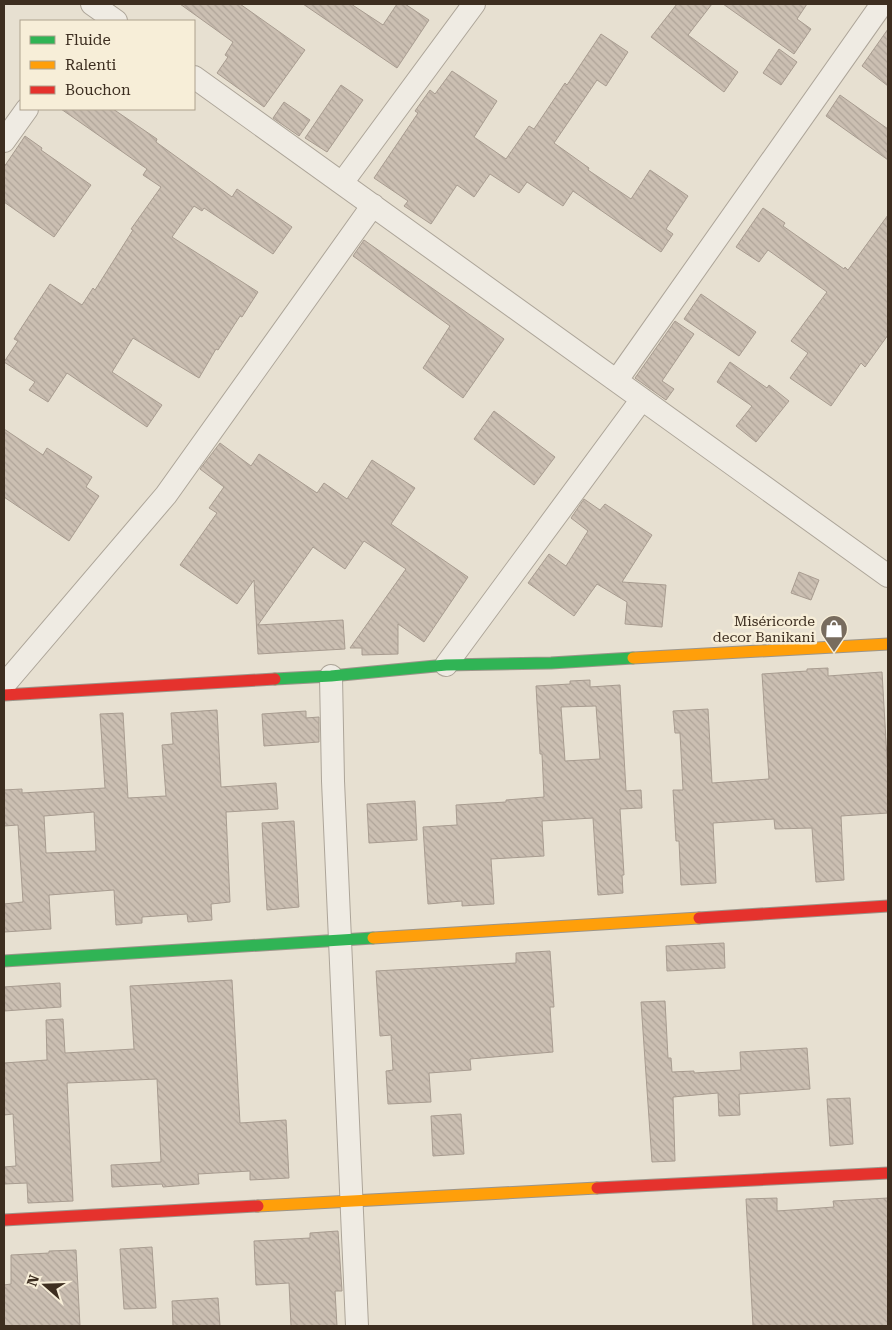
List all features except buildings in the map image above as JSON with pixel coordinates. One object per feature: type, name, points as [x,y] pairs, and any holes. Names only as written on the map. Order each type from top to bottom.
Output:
[{"type":"street","points":[[342,183],[474,4]]},
{"type":"street","points":[[617,380],[882,4]]},
{"type":"street","points":[[93,11],[114,20]]},
{"type":"street","points":[[195,78],[888,575]]},
{"type":"street","points":[[4,141],[26,110]]},
{"type":"street","points":[[4,685],[166,495],[373,205]]},
{"type":"street","points":[[446,665],[642,399]]},
{"type":"street","points":[[4,695],[331,676],[446,665],[550,663],[888,644]]},
{"type":"street","points":[[331,676],[333,781],[358,1326]]},
{"type":"street","points":[[4,962],[888,906]]},
{"type":"street","points":[[4,1220],[888,1172]]},
{"type":"traffic: fast","points":[[275,679],[331,676],[446,665],[551,663],[633,658]]},
{"type":"traffic: fast","points":[[4,961],[373,938]]},
{"type":"traffic: slow","points":[[633,658],[888,644]]},
{"type":"traffic: slow","points":[[373,938],[699,918]]},
{"type":"traffic: slow","points":[[258,1206],[597,1188]]},
{"type":"traffic: jam","points":[[4,695],[275,679]]},
{"type":"traffic: jam","points":[[699,918],[888,906]]},
{"type":"traffic: jam","points":[[597,1188],[888,1173]]},
{"type":"traffic: jam","points":[[4,1220],[258,1206]]},
{"type":"place","name":"Miséricorde decor Banikani","points":[[834,653]]}]
